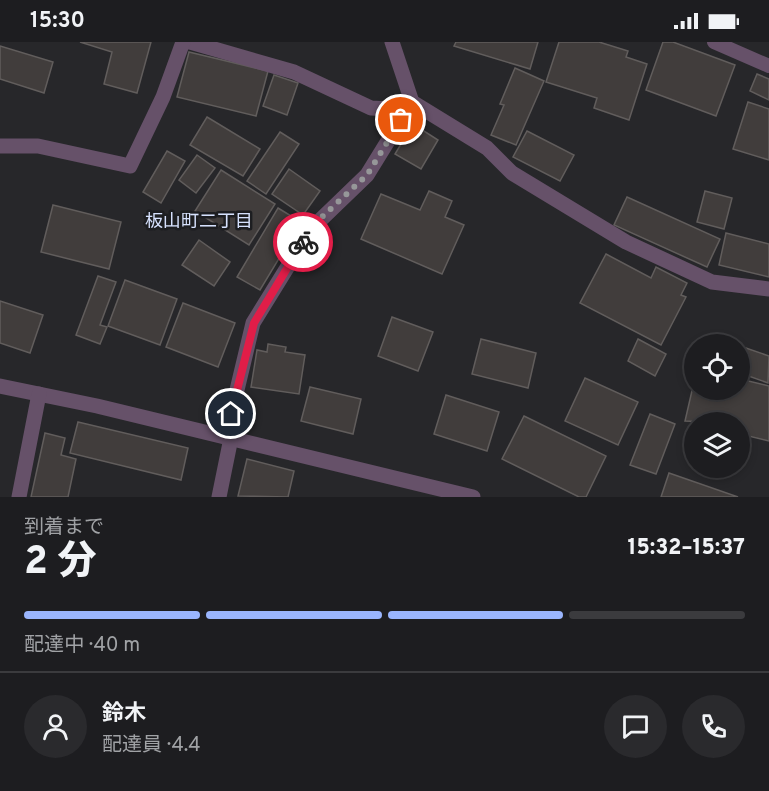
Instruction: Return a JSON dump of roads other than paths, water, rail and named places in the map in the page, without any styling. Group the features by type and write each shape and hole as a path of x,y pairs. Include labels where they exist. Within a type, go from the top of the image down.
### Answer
{"street":[{"path":"0,146 38,146 130,166 163,97 183,42"},
{"path":"190,42 294,72 371,108 390,109 412,102"},
{"path":"392,42 412,102 487,148 512,173 626,242 712,282 769,289"},
{"path":"219,497 228,437 254,323 311,229 367,175 412,102"},
{"path":"0,386 228,437 473,497"},
{"path":"19,497 39,394"}],"lane":[{"path":"714,42 769,66"}],"district":[{"name":"板山町二丁目","path":"199,222"}]}
